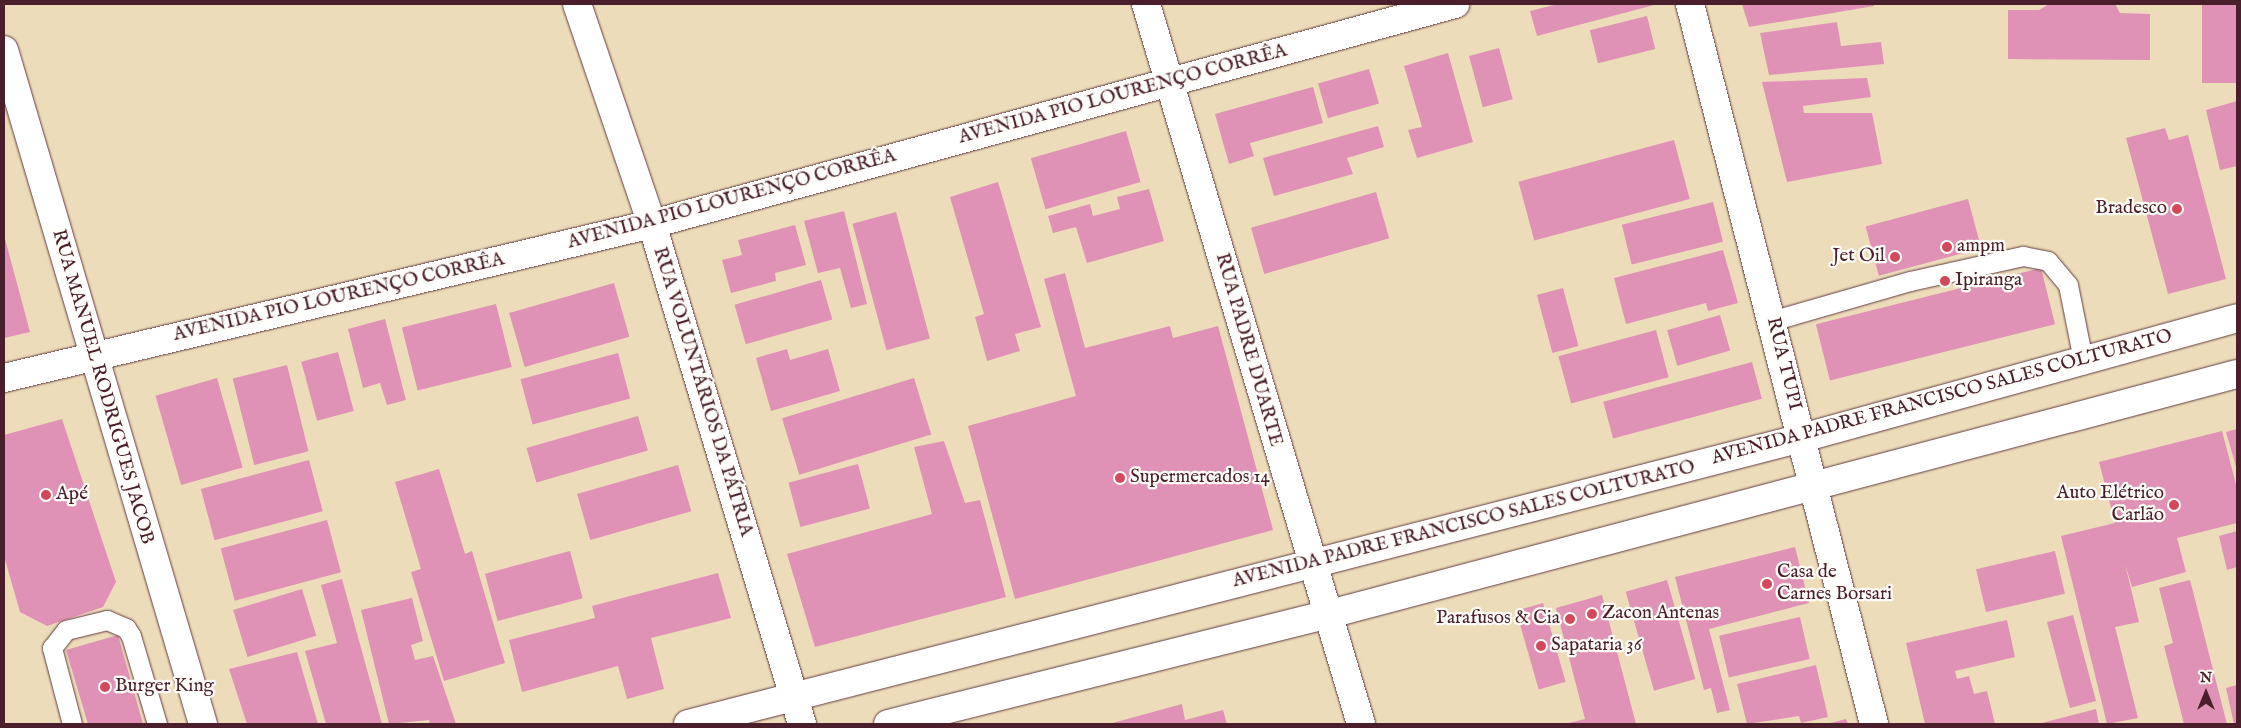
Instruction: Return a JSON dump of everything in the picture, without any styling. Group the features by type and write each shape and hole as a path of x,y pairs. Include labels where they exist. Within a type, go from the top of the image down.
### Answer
{"street":[{"name":"RUA VOLUNTÁRIOS DA PÁTRIA","path":"577,4 652,224 802,724"},
{"name":"RUA PADRE DUARTE","path":"1146,4 1311,565 1361,724"},
{"name":"AVENIDA PIO LOURENÇO CORRÊA","path":"4,378 652,224 1455,4"},
{"name":"RUA TUPI","path":"1690,4 1815,485 1874,724"},
{"name":"RUA MANUEL RODRIGUES JACOB","path":"4,50 92,357 202,724"},
{"name":"AVENIDA PADRE FRANCISCO SALES COLTURATO","path":"688,724 1802,438 2237,318"},
{"path":"888,724 1326,615 2237,374"}],"lane":[{"path":"1771,320 1910,281 2023,256 2048,261 2068,285 2083,360"},
{"path":"72,724 52,648 66,630 107,620 119,623 131,636 157,724"}],"building":[{"path":"1558,4 1658,4 1537,36 1530,11"},
{"path":"1742,4 1874,4 1874,6 1749,27"},
{"path":"2049,4 2115,4 2120,13 2150,14 2150,60 2008,59 2008,10 2039,10"},
{"path":"2202,4 2237,4 2237,83 2202,83"},
{"path":"1647,16 1655,49 1598,63 1590,30"},
{"path":"1837,22 1841,46 1881,42 1884,64 1769,75 1760,33"},
{"path":"1499,48 1513,99 1483,107 1469,56"},
{"path":"1448,53 1473,142 1417,158 1408,130 1422,127 1404,66"},
{"path":"1369,69 1379,104 1328,118 1318,84"},
{"path":"1867,78 1871,97 1803,106 1804,113 1872,113 1882,164 1787,182 1762,82"},
{"path":"1313,87 1323,123 1250,143 1254,156 1229,164 1215,114"},
{"path":"2237,101 2237,166 2220,170 2206,110"},
{"path":"1378,126 1384,147 1347,158 1353,174 1274,196 1263,158"},
{"name":"Bradesco","path":"2165,128 2169,140 2188,135 2226,279 2168,294 2126,138"},
{"path":"1126,131 1141,182 1045,209 1031,158"},
{"path":"1674,140 1690,199 1534,241 1518,182"},
{"path":"998,182 1041,327 1015,334 1020,351 987,361 975,317 984,314 950,197"},
{"path":"1149,189 1164,241 1087,263 1076,227 1053,233 1048,216 1090,204 1093,216 1120,209 1117,197"},
{"path":"1376,192 1389,238 1264,274 1251,228"},
{"path":"1968,199 1981,248 1879,276 1866,226"},
{"path":"1713,202 1723,242 1632,265 1622,225"},
{"path":"844,211 867,304 851,308 840,268 818,273 804,221"},
{"path":"896,212 930,339 886,350 853,224"},
{"path":"795,225 806,265 775,273 776,281 731,293 722,260 742,255 738,240"},
{"path":"4,235 30,332 4,338"},
{"path":"1723,250 1738,303 1708,311 1706,303 1626,324 1614,278"},
{"path":"2041,268 2055,324 1830,380 1816,324"},
{"name":"Supermercados 14","path":"1065,273 1085,348 1170,326 1173,338 1218,326 1273,530 1015,599 968,426 1076,396 1044,279"},
{"path":"821,280 832,319 746,344 734,305"},
{"path":"614,283 629,337 525,367 509,313"},
{"path":"1563,288 1579,346 1552,353 1537,295"},
{"path":"496,304 512,367 418,391 402,327"},
{"path":"1720,315 1730,351 1677,366 1667,330"},
{"path":"385,319 406,400 387,405 380,383 363,388 348,329"},
{"path":"1656,330 1669,377 1571,403 1558,356"},
{"path":"787,349 790,360 828,349 840,391 771,411 756,358"},
{"path":"338,352 354,411 317,421 301,362"},
{"path":"618,353 630,398 533,425 520,379"},
{"path":"1752,362 1762,399 1613,439 1603,402"},
{"path":"287,365 309,451 254,465 233,379"},
{"path":"217,378 243,467 181,485 155,396"},
{"path":"914,378 931,434 799,475 782,418"},
{"path":"638,416 648,451 536,483 526,448"},
{"name":"Apé","path":"62,419 116,582 103,607 47,626 20,612 4,556 4,435"},
{"path":"2237,429 2237,470 2226,432"},
{"name":"Auto Elétrico Carlão","path":"2222,431 2237,488 2237,523 2177,538 2186,572 2132,587 2125,564 2139,622 2115,627 2138,718 2107,724 2061,536 2115,523 2099,462"},
{"path":"944,441 965,503 980,500 1006,597 815,647 787,554 932,514 914,447"},
{"path":"309,460 323,511 215,540 201,489"},
{"path":"858,464 870,508 800,527 788,483"},
{"path":"678,465 691,511 590,540 577,494"},
{"path":"439,469 465,554 472,551 505,663 444,681 411,572 421,569 395,482"},
{"path":"327,520 341,572 235,601 221,548"},
{"path":"2237,531 2237,567 2227,570 2219,536"},
{"path":"1795,547 1809,603 1709,629 1730,710 1717,713 1711,688 1704,690 1675,577"},
{"path":"570,551 583,598 498,621 485,574"},
{"path":"2055,551 2065,594 1986,612 1976,569"},
{"path":"718,573 731,618 651,638 664,689 627,699 618,666 522,692 509,640 595,618 592,606"},
{"path":"342,579 382,724 326,724 305,651 337,643 321,585"},
{"path":"1667,580 1695,679 1654,691 1626,592"},
{"path":"2190,580 2227,724 2184,724 2164,646 2173,643 2159,588"},
{"path":"302,589 316,636 247,657 233,610"},
{"path":"1602,595 1636,724 1565,724 1585,719 1556,608"},
{"path":"412,598 423,641 411,645 415,660 433,656 456,724 430,724 429,720 389,724 361,610"},
{"name":"Sapataria 36","path":"1543,603 1566,682 1539,690 1516,611"},
{"path":"2073,615 2096,701 2070,708 2047,622"},
{"path":"1800,617 1810,659 1729,678 1719,636"},
{"path":"2007,620 2015,657 1955,671 1957,679 1969,676 1974,694 1987,691 1995,724 1925,724 1906,643"},
{"name":"Burger King","path":"118,635 143,724 88,724 66,650"},
{"path":"297,652 318,724 247,724 229,669"},
{"path":"1816,665 1828,717 1801,723 1799,716 1747,724 1737,684"},
{"path":"2237,685 2237,724 2234,724 2226,688"},
{"path":"1182,704 1185,720 1223,710 1227,724 1109,724"},
{"path":"2096,709 2099,724 2038,724"},
{"path":"1846,719 1848,724 1826,724"}],"place":[{"name":"Bradesco","path":"2177,209"},
{"name":"ampm","path":"1947,247"},
{"name":"Jet Oil","path":"1895,257"},
{"name":"Ipiranga","path":"1945,281"},
{"name":"Supermercados 14","path":"1120,478"},
{"name":"Apé","path":"46,495"},
{"name":"Auto Elétrico Carlão","path":"2174,505"},
{"name":"Casa de Carnes Borsari","path":"1767,584"},
{"name":"Zacon Antenas","path":"1592,614"},
{"name":"Parafusos & Cia","path":"1570,619"},
{"name":"Sapataria 36","path":"1541,646"},
{"name":"Burger King","path":"105,687"}]}
